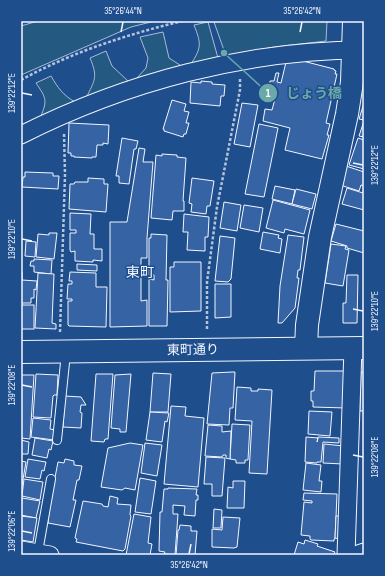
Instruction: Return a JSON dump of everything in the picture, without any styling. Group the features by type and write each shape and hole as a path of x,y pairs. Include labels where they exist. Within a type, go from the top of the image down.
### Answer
{"main road":[{"path":"306,348 307,325 320,237 347,114 356,40"},
{"name":"東町通り","path":"21,352 359,348"}],"street":[{"path":"21,135 64,115 122,92 154,82 213,67 356,40"},
{"path":"346,555 359,348"},
{"path":"21,550 44,554"},
{"path":"355,555 364,552"}],"lane":[{"path":"57,440 63,352"},
{"path":"44,554 51,479"}],"path":[{"path":"21,80 37,71 98,45 136,32 182,21"},
{"path":"207,350 207,282 217,207 240,90 242,61"},
{"path":"63,352 65,175 64,115"}],"shaded area":[{"path":"38,21 155,21 131,27 21,75 21,26"},
{"path":"327,21 326,41 274,47 226,56 214,22"},
{"path":"208,22 218,58 191,64 199,49 198,36 194,25"},
{"path":"163,32 169,58 183,67 137,78 146,68 148,58 140,37"},
{"path":"106,51 112,66 128,81 86,98 92,87 95,74 90,58"},
{"path":"51,76 61,91 75,102 40,118 45,99 36,83"}],"building":[{"path":"295,59 334,69 336,71 335,74 337,74 326,123 330,124 327,135 329,135 322,159 285,150 290,128 263,121 265,109 272,110 276,95 268,93 270,81 274,81 276,73 279,73 277,82 281,83 286,62"},
{"path":"201,81 225,85 224,96 221,96 220,106 190,103 191,82 201,83"},
{"path":"172,100 186,104 184,111 189,112 186,123 189,123 186,134 184,134 183,137 164,131 163,129"},
{"path":"242,103 258,105 250,147 234,144"},
{"path":"364,103 364,120 359,119"},
{"path":"364,121 364,137 359,136"},
{"path":"69,123 109,125 108,144 103,143 103,145 97,145 96,157 71,156 71,153 68,153"},
{"path":"259,124 278,128 264,197 245,194"},
{"path":"122,138 138,141 136,149 134,149 129,184 119,183 119,176 116,176"},
{"path":"358,138 364,140 364,169 349,165"},
{"path":"139,148 145,149 143,162 153,162 147,238 147,258 141,258 141,301 147,300 147,326 110,327 110,222 127,222"},
{"path":"162,154 177,155 177,157 186,158 183,201 184,211 173,211 172,220 151,218 156,155 162,156"},
{"path":"346,166 364,172 364,186 361,185 359,191 340,185"},
{"path":"25,172 53,173 53,176 59,176 58,189 22,187"},
{"path":"88,178 104,179 104,184 108,184 106,212 69,209 70,184 74,184 75,182 88,182"},
{"path":"192,178 214,181 210,206 207,206 206,214 191,212 192,204 189,203"},
{"path":"275,186 295,190 292,204 272,199"},
{"path":"347,188 363,193 364,188 364,210 342,204"},
{"path":"296,189 316,194 312,209 292,204"},
{"path":"273,200 310,210 304,234 285,229 284,233 266,228"},
{"path":"224,202 241,205 237,231 220,228"},
{"path":"244,205 263,208 259,232 240,228"},
{"path":"70,213 91,214 90,234 94,234 94,249 102,249 102,261 75,261 75,251 71,252 70,250 70,233 76,233 76,230 70,230"},
{"path":"184,214 209,217 208,237 205,237 205,251 187,250 188,232 183,232"},
{"path":"336,224 364,231 364,253 331,241"},
{"path":"263,232 279,235 278,238 282,239 280,253 260,249"},
{"path":"49,233 57,233 54,259 36,257 38,234 49,235"},
{"path":"151,234 167,235 167,326 149,326 149,279 154,280 154,275 149,275 149,238 151,238"},
{"path":"288,235 304,237 300,270 298,270 297,278 299,278 295,308 282,323 278,323 280,286"},
{"path":"220,236 235,238 231,279 228,282 215,281"},
{"path":"26,241 36,242 35,257 25,256"},
{"path":"331,244 346,246 345,249 349,250 343,286 325,283"},
{"path":"34,259 52,260 51,274 34,272 34,266 30,266 31,261 34,261"},
{"path":"174,262 201,262 201,311 170,312 170,267 174,267"},
{"path":"77,264 97,265 97,271 77,270"},
{"path":"21,272 22,280 37,281 36,290 34,289 34,298 31,298 31,303 21,303"},
{"path":"70,272 96,273 96,287 107,287 106,327 68,325 68,301 72,301 72,299 67,299 68,284 72,284 72,281 69,281"},
{"path":"38,273 54,274 52,323 56,324 56,329 35,328"},
{"path":"347,275 358,275 357,323 343,323 343,303 346,303"},
{"path":"215,284 231,284 231,317 215,318"},
{"path":"21,305 34,305 34,329 21,329"},
{"path":"315,371 344,371 346,408 313,407 313,401 311,401 311,391 314,391"},
{"path":"235,372 233,408 230,408 229,425 207,424 212,373"},
{"path":"361,372 364,372 364,411 360,411"},
{"path":"153,373 171,374 168,412 150,412"},
{"path":"36,374 58,375 57,395 53,396 51,418 33,417"},
{"path":"96,374 113,374 108,439 105,439 104,442 91,441"},
{"path":"131,374 126,432 120,432 120,429 111,428 115,375"},
{"path":"21,375 34,375 30,439 21,438"},
{"path":"237,387 251,388 251,391 258,391 258,389 272,390 267,474 249,473 252,421 235,420"},
{"path":"65,396 81,397 86,405 81,405 81,428 63,427"},
{"path":"171,406 186,407 185,416 204,418 198,487 164,484"},
{"path":"309,411 332,412 330,436 308,434"},
{"path":"150,412 169,413 167,422 165,421 162,442 146,440"},
{"path":"33,418 51,420 50,429 55,430 54,440 31,437"},
{"path":"232,424 250,425 248,460 245,460 245,463 236,463 236,460 230,459"},
{"path":"208,425 222,426 222,432 231,431 230,459 226,458 226,455 223,455 222,457 205,456"},
{"path":"306,437 339,438 339,443 323,442 321,462 305,462"},
{"path":"35,438 53,441 47,458 32,455"},
{"path":"21,440 29,442 28,454 21,454"},
{"path":"130,443 143,445 135,490 101,487 108,448"},
{"path":"145,443 162,445 157,476 141,473"},
{"path":"324,444 344,446 343,464 323,463"},
{"path":"206,457 225,458 222,496 212,496 212,484 204,484"},
{"path":"28,459 46,462 40,479 25,477"},
{"path":"65,459 74,461 74,465 82,466 79,480 77,480 73,500 76,500 70,527 48,523 50,503 58,462 64,463"},
{"path":"21,461 26,462 21,491"},
{"path":"306,463 321,465 319,481 322,481 321,492 303,490"},
{"path":"140,478 156,481 151,514 135,512"},
{"path":"24,479 43,482 40,500 22,496"},
{"path":"233,481 245,481 244,508 227,508 228,487 233,488"},
{"path":"164,489 197,489 196,495 198,495 198,500 196,500 195,516 184,515 185,506 173,505 173,514 178,514 175,555 164,554 165,552 159,551 160,512 162,512"},
{"path":"304,493 337,494 334,541 311,540 310,536 301,535 304,502 312,503 312,501 303,500"},
{"path":"110,496 118,498 117,504 131,505 131,516 125,549 123,551 76,542 77,539 75,538 83,501 102,504 103,506 108,507"},
{"path":"22,498 40,501 36,518 21,515"},
{"path":"214,509 222,510 221,528 213,528"},
{"path":"134,514 151,517 148,543 152,544 150,555 126,555"},
{"path":"21,516 37,518 33,542 21,540"},
{"path":"336,516 342,516 340,539 335,538"},
{"path":"223,517 240,518 237,547 212,547 212,529 222,530"},
{"path":"180,525 191,526 191,531 197,531 195,555 176,555 178,530"},
{"path":"305,540 335,552 333,555 294,555 298,542 304,544"}],"place":[{"name":"じょう橋","path":"224,53"}],"district":[{"name":"東町","path":"140,272"}]}
